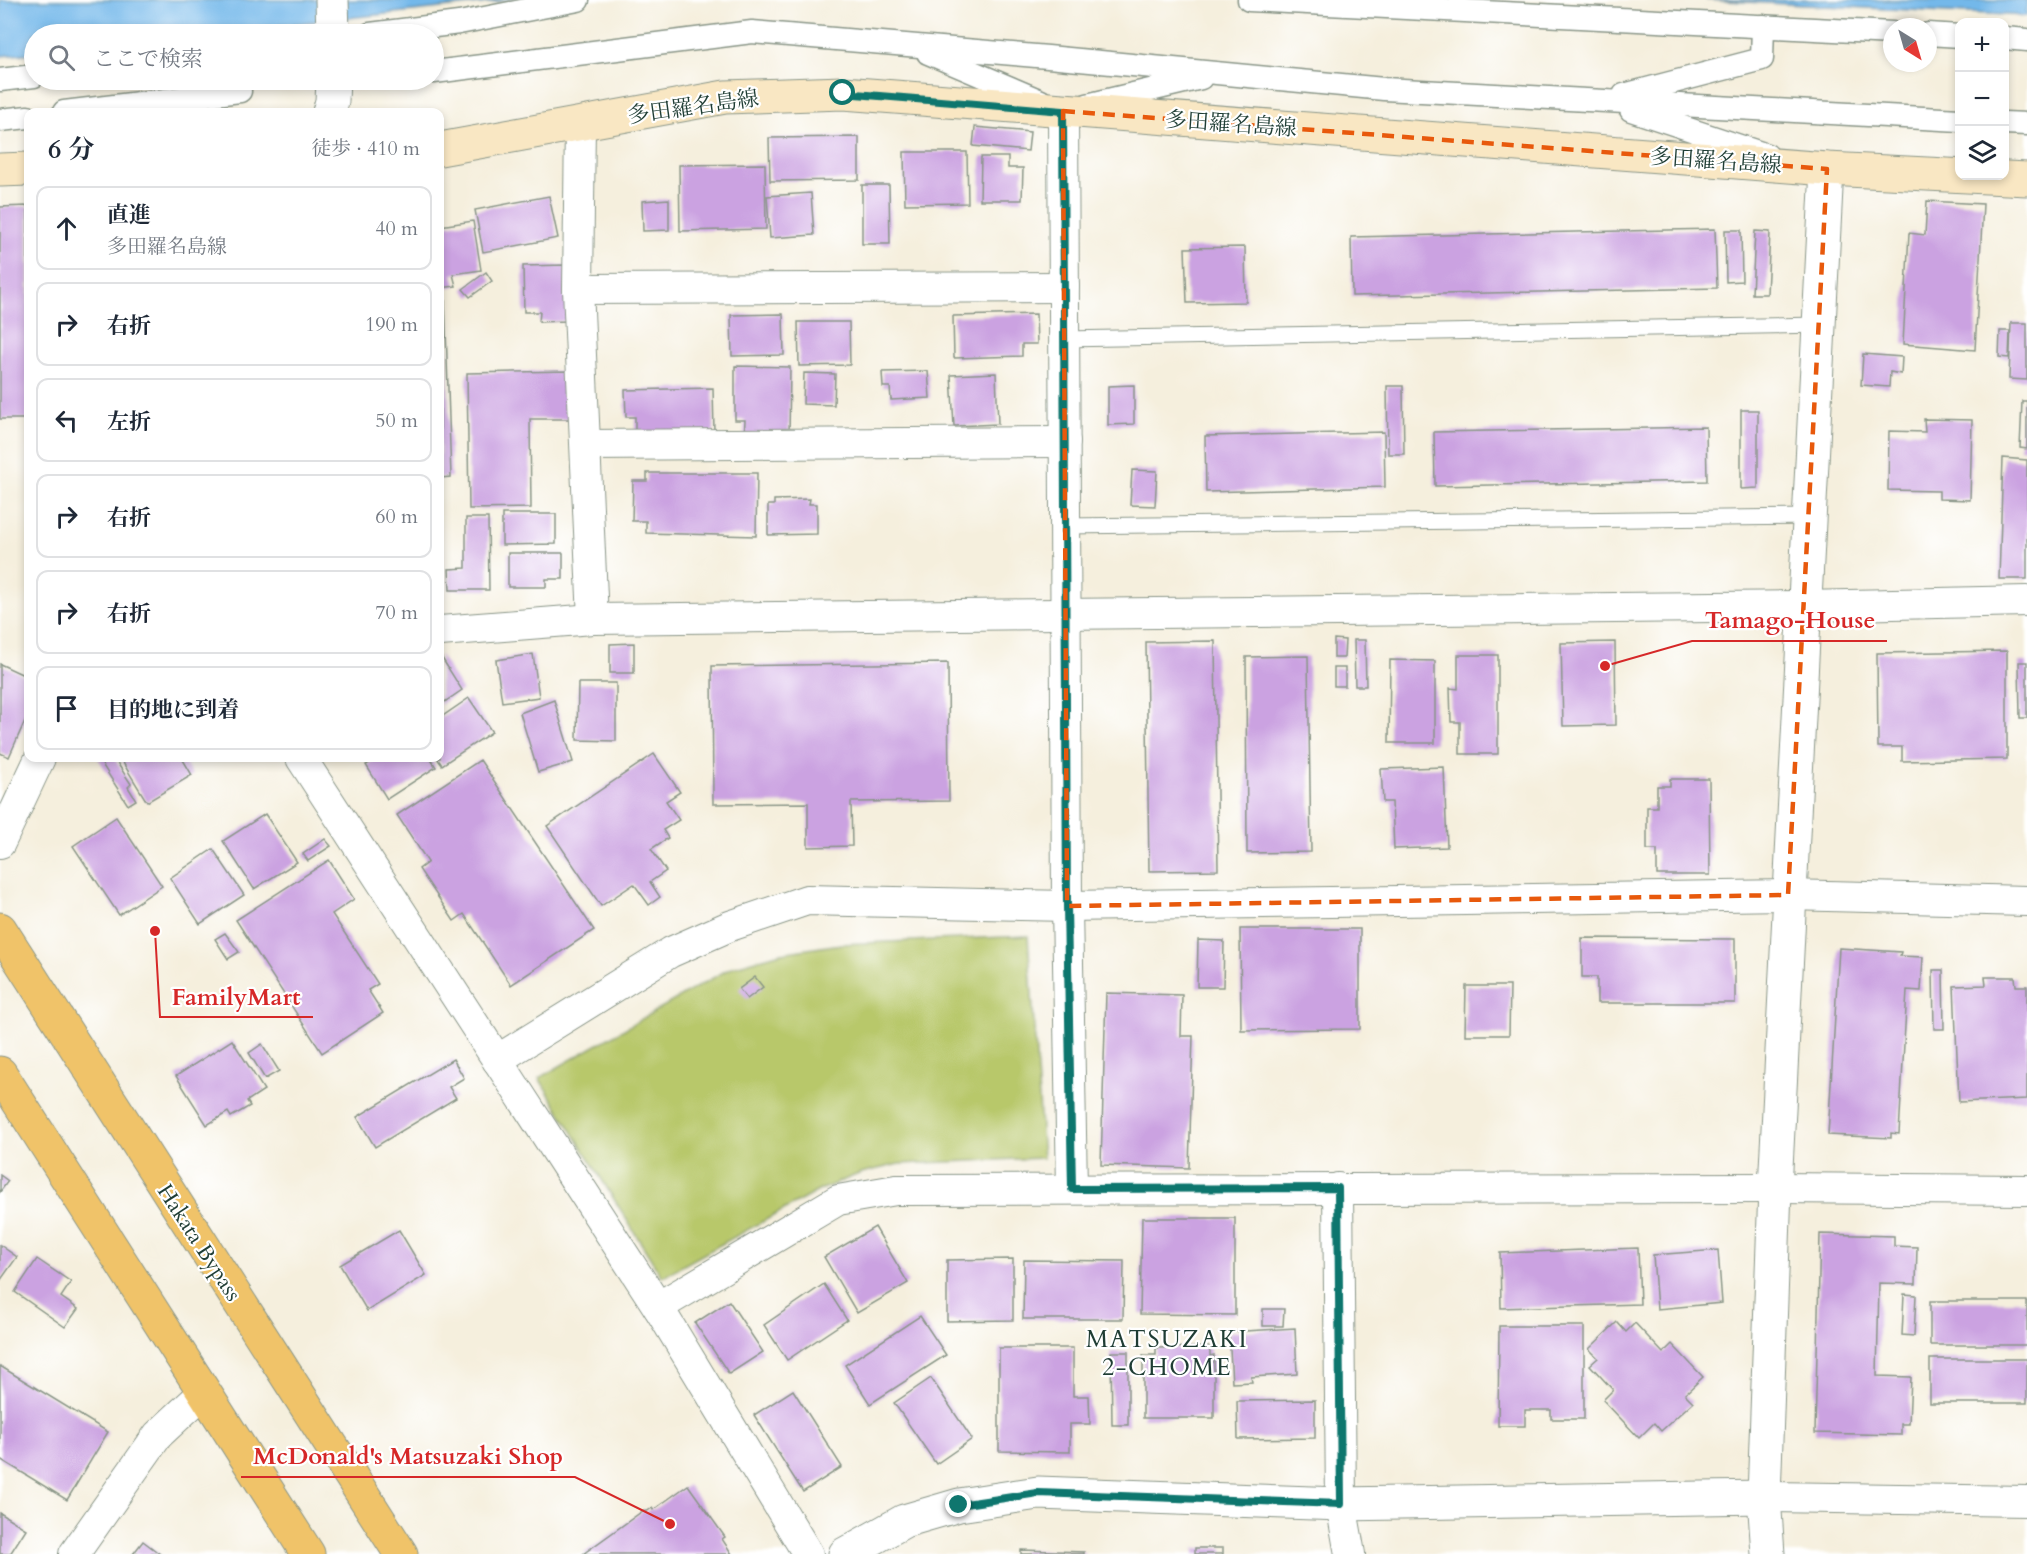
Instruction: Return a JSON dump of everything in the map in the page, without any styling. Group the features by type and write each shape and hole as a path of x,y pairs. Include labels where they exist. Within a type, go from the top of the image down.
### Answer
{"highway":[{"name":"Hakata Bypass","path":"0,929 401,1554"},
{"path":"0,1073 308,1554"}],"main road":[{"name":"多田羅名島線","path":"444,148 725,97 843,93 1815,168 2027,179"},
{"path":"0,170 24,169"}],"street":[{"path":"332,0 333,24"},
{"path":"444,25 578,0"},
{"path":"1249,0 1883,33"},
{"path":"1602,101 1762,59 1763,26"},
{"path":"444,71 752,32 1384,89 1955,120"},
{"path":"1937,35 1955,36"},
{"path":"2009,38 2027,40"},
{"path":"911,46 1063,111 1220,73"},
{"path":"0,80 24,77"},
{"path":"330,108 333,90"},
{"path":"98,108 240,91"},
{"path":"1602,101 1815,168 1819,325 1788,895 1775,1188 1764,1497 1768,1554"},
{"path":"1063,111 1067,906 1072,1189"},
{"path":"0,120 24,117"},
{"path":"580,123 578,289 593,619"},
{"path":"2009,123 2027,124"},
{"path":"578,289 1064,287"},
{"path":"586,445 1065,442"},
{"path":"444,631 593,619 2027,602"},
{"path":"0,843 38,762"},
{"path":"304,762 658,1307 808,1554"},
{"path":"498,1060 671,952 730,926 807,900 1067,906 1788,895 2027,901"},
{"path":"658,1307 838,1200 896,1190 1338,1188 2027,1190"},
{"path":"1338,1188 1341,1504 1350,1554"},
{"path":"74,1554 159,1435 203,1393"},
{"path":"845,1554 904,1521 959,1505 1038,1493 1341,1504 1764,1497 2027,1501"}],"lane":[{"path":"1064,339 1819,325"},
{"path":"1065,526 1808,518"}],"highlighted area":[{"path":"1063,111 1827,169 1788,895 1067,906"}],"green space":[{"path":"1028,936 1043,1158 899,1164 861,1173 820,1190 662,1277 539,1078 732,967 781,953 841,944"}],"water":[{"path":"0,0 515,0 292,24 24,24 24,54 0,56"},
{"path":"1706,0 2027,0 2027,16"}],"building":[{"path":"975,127 1030,132 1028,151 973,146"},
{"path":"859,137 859,180 770,181 769,138"},
{"path":"904,152 967,152 968,203 905,204"},
{"path":"981,157 1008,157 1008,168 1023,168 1022,200 980,200"},
{"path":"765,164 766,229 680,231 679,165"},
{"path":"862,185 889,185 890,244 862,244"},
{"path":"811,193 814,235 770,238 767,196"},
{"path":"549,196 558,238 483,252 475,210"},
{"path":"669,199 669,230 643,231 642,201"},
{"path":"1927,201 1983,204 1975,350 1903,344 1909,233 1925,235"},
{"path":"24,206 24,419 0,419 0,207"},
{"path":"473,221 481,270 453,274 456,286 444,288 444,225"},
{"path":"1715,229 1717,288 1352,296 1351,237"},
{"path":"1725,230 1741,230 1742,281 1726,282"},
{"path":"1755,231 1770,232 1767,294 1752,294"},
{"path":"1245,247 1246,302 1187,303 1185,248"},
{"path":"566,265 567,321 539,322 540,312 524,312 523,266"},
{"path":"486,272 492,281 470,297 463,289"},
{"path":"444,300 445,300 451,477 444,478"},
{"path":"783,314 784,355 732,356 731,315"},
{"path":"1036,314 1037,344 1022,344 1022,356 954,358 953,316"},
{"path":"798,322 849,322 850,365 799,366"},
{"path":"2011,323 2027,323 2027,380 2009,379"},
{"path":"2000,331 2010,331 2009,358 1999,357"},
{"path":"1863,354 1902,357 1901,374 1890,372 1889,387 1861,385"},
{"path":"735,366 790,367 789,438 744,438 745,420 735,420"},
{"path":"569,371 569,419 530,419 531,508 469,509 467,373"},
{"path":"928,371 930,398 891,400 890,387 883,387 882,372"},
{"path":"804,373 835,374 834,405 803,404"},
{"path":"996,373 998,424 954,426 951,375"},
{"path":"1134,385 1134,424 1108,425 1108,386"},
{"path":"1387,386 1403,386 1404,454 1388,454"},
{"path":"713,388 714,432 635,434 635,417 626,417 625,390"},
{"path":"2022,401 2027,401 2027,449 2020,448"},
{"path":"1741,410 1758,410 1758,488 1741,489"},
{"path":"1924,419 1972,420 1970,500 1939,499 1939,491 1888,490 1889,431 1925,432"},
{"path":"1706,427 1707,481 1435,486 1434,432"},
{"path":"1384,432 1385,487 1206,492 1205,436"},
{"path":"2003,458 2027,460 2027,579 1999,579"},
{"path":"1132,470 1157,471 1155,506 1130,505"},
{"path":"647,473 757,473 756,536 646,533 646,521 632,521 633,481 647,481"},
{"path":"810,499 809,504 817,504 817,534 768,535 768,505 774,505 774,500"},
{"path":"502,514 556,514 556,544 502,545"},
{"path":"466,518 488,518 489,590 450,590 449,569 466,568"},
{"path":"508,553 563,553 563,579 546,579 546,587 508,587"},
{"path":"1334,639 1345,640 1344,658 1334,658"},
{"path":"1354,640 1365,640 1366,686 1355,686"},
{"path":"1215,641 1218,870 1149,871 1146,642"},
{"path":"1615,642 1616,725 1563,726 1561,643"},
{"path":"634,643 634,673 610,673 610,644"},
{"path":"2007,651 2007,759 1902,761 1902,747 1878,747 1877,653"},
{"path":"533,654 539,697 502,702 496,660"},
{"path":"1458,655 1498,655 1498,754 1460,754 1460,722 1451,722 1450,688 1458,689"},
{"path":"1308,656 1311,852 1247,853 1246,657"},
{"path":"1390,660 1435,661 1435,743 1389,743"},
{"path":"444,661 462,690 444,702"},
{"path":"2019,662 2027,662 2027,718 2020,718"},
{"path":"948,663 949,801 851,802 852,846 808,847 808,803 713,804 712,666"},
{"path":"0,664 24,675 24,723 9,757 0,753"},
{"path":"1334,668 1345,668 1345,686 1334,686"},
{"path":"578,683 616,683 616,741 577,740"},
{"path":"469,698 492,732 442,765 440,762 444,762 444,715"},
{"path":"554,700 573,762 538,772 520,713"},
{"path":"654,754 680,792 666,801 679,820 663,830 668,838 651,849 666,871 650,882 660,897 649,905 634,884 601,906 547,826"},
{"path":"480,760 594,930 511,985 464,914 454,921 419,869 428,862 397,815"},
{"path":"101,762 117,762 131,784 128,787 136,800 128,805"},
{"path":"122,762 184,762 192,775 147,802"},
{"path":"371,762 433,762 436,767 387,799 366,765"},
{"path":"1444,767 1447,847 1394,849 1392,802 1383,802 1381,769"},
{"path":"1670,779 1709,779 1710,875 1657,875 1657,850 1647,850 1647,807 1657,807 1657,786 1670,786"},
{"path":"265,814 297,862 254,889 223,841"},
{"path":"116,817 162,886 119,915 73,846"},
{"path":"325,839 331,846 308,861 303,854"},
{"path":"213,849 244,895 200,924 170,878"},
{"path":"329,860 354,899 332,914 378,984 368,990 383,1013 322,1053 236,920"},
{"path":"1240,929 1360,929 1360,1029 1241,1030"},
{"path":"225,933 239,952 228,959 215,939"},
{"path":"1582,938 1735,939 1735,1003 1597,1003 1597,977 1582,977"},
{"path":"1198,940 1224,941 1223,987 1197,987"},
{"path":"1839,948 1901,952 1900,956 1923,957 1921,991 1907,990 1899,1134 1891,1133 1891,1138 1828,1135"},
{"path":"1933,970 1943,970 1944,1029 1934,1029"},
{"path":"755,977 763,987 747,999 739,989"},
{"path":"1985,977 2015,977 2016,986 2027,986 2027,1099 1959,1102 1954,986 1986,985"},
{"path":"1466,986 1510,986 1509,1035 1465,1035"},
{"path":"1106,993 1182,995 1181,1036 1193,1036 1189,1168 1101,1165"},
{"path":"232,1040 264,1090 247,1101 250,1106 231,1117 228,1112 207,1125 176,1076"},
{"path":"262,1044 279,1071 265,1079 249,1053"},
{"path":"453,1059 464,1078 449,1087 456,1098 375,1147 357,1117"},
{"path":"0,1175 8,1181 0,1192"},
{"path":"1142,1218 1235,1218 1235,1315 1140,1314"},
{"path":"875,1227 908,1283 857,1313 824,1257"},
{"path":"399,1230 426,1275 367,1311 340,1265"},
{"path":"1820,1234 1894,1236 1894,1246 1917,1247 1916,1284 1879,1283 1877,1376 1911,1377 1909,1424 1901,1424 1901,1435 1815,1433"},
{"path":"0,1245 17,1257 0,1281"},
{"path":"1638,1248 1640,1304 1501,1308 1500,1253"},
{"path":"1718,1250 1722,1303 1657,1309 1653,1255"},
{"path":"37,1259 71,1282 61,1297 78,1309 65,1327 15,1292"},
{"path":"1013,1259 1013,1320 947,1321 947,1260"},
{"path":"1024,1260 1124,1261 1123,1319 1023,1319"},
{"path":"824,1284 847,1320 787,1360 764,1325"},
{"path":"1904,1294 1916,1295 1914,1336 1902,1335"},
{"path":"729,1301 763,1352 729,1374 695,1323"},
{"path":"1930,1301 2027,1301 2027,1345 1930,1345"},
{"path":"1263,1309 1284,1309 1283,1326 1263,1326"},
{"path":"920,1316 946,1355 870,1404 845,1365"},
{"path":"1617,1322 1626,1332 1635,1323 1663,1353 1672,1344 1703,1377 1685,1394 1693,1402 1661,1431 1654,1423 1639,1438 1603,1400 1613,1390 1590,1365 1598,1358 1589,1349"},
{"path":"1499,1326 1584,1326 1584,1419 1551,1419 1551,1410 1525,1410 1525,1426 1498,1426"},
{"path":"1295,1328 1297,1374 1251,1377 1252,1382 1232,1383 1229,1332"},
{"path":"1210,1347 1210,1356 1214,1355 1214,1418 1143,1418 1143,1355 1156,1355 1156,1348"},
{"path":"999,1348 1073,1348 1073,1396 1089,1396 1090,1424 1070,1424 1070,1452 999,1451"},
{"path":"1111,1352 1128,1352 1128,1425 1112,1425"},
{"path":"1930,1359 2027,1359 2027,1403 1930,1403"},
{"path":"0,1366 108,1432 67,1500 0,1459"},
{"path":"931,1378 972,1439 936,1464 894,1403"},
{"path":"793,1390 842,1467 803,1492 754,1415"},
{"path":"1315,1400 1315,1438 1238,1439 1237,1401"},
{"path":"688,1485 725,1537 722,1539 732,1554 583,1554 644,1510 646,1512 652,1508 653,1510"},
{"path":"0,1513 26,1529 10,1554 0,1554"},
{"path":"143,1541 160,1554 133,1554"},
{"path":"1195,1548 1223,1548 1223,1554 1195,1554"},
{"path":"1021,1550 1084,1552 1084,1554 1021,1554"}],"place":[{"name":"Tamago-House","path":"1605,666"},
{"name":"FamilyMart","path":"155,931"},
{"name":"McDonald's Matsuzaki Shop","path":"670,1524"}],"district":[{"name":"MATSUZAKI 2-CHOME","path":"1167,1353"}],"route":[{"path":"843,93 1063,111 1067,906 1072,1189 1338,1188 1341,1504 1038,1493 959,1505"}]}
